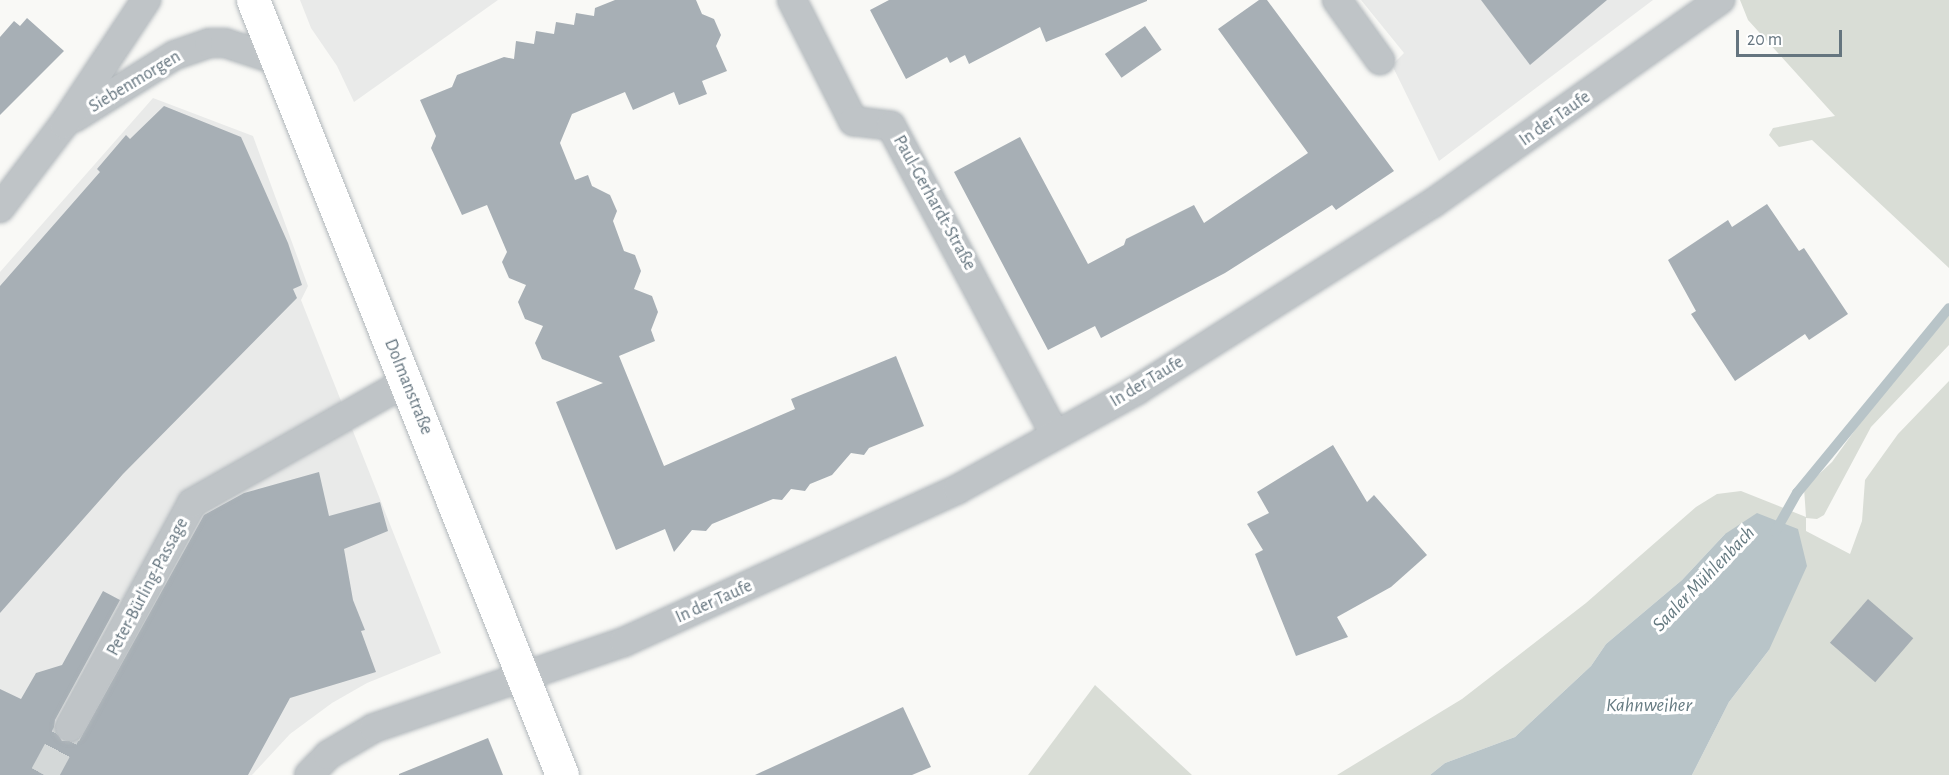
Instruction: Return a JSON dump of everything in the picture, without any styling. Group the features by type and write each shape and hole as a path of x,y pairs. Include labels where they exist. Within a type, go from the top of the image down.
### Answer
{"main road":[{"name":"Dolmanstraße","path":"253,0 562,775"}],"street":[{"name":"Siebenmorgen","path":"0,208 64,124 146,0"},
{"name":"Paul-Gerhardt-Straße","path":"792,0 853,121 891,126 1055,434"},
{"path":"1337,0 1380,60"},
{"name":"In der Taufe","path":"309,775 328,755 374,728 624,642 766,579 958,489 1137,390 1433,203 1720,0"},
{"name":"Siebenmorgen","path":"64,124 175,55 209,43 225,44 278,60"},
{"name":"Peter-Bürling-Passage","path":"70,727 192,504 406,382"}],"shaded area":[{"path":"300,0 498,0 354,102 337,66 311,28"},
{"path":"1361,0 1653,0 1439,161 1392,65 1404,53"},
{"path":"1740,0 1949,0 1949,268 1812,140 1779,147 1769,135 1773,128 1835,116 1748,20"},
{"path":"153,98 253,136 308,286 301,300 441,653 367,683 332,703 290,734 252,775 0,775 0,272"},
{"path":"1949,315 1949,345 1871,427 1824,515 1817,519 1806,518 1806,531 1850,554 1862,521 1865,480 1898,434 1949,381 1949,775 1692,775 1729,702 1769,650 1725,534 1682,580 1606,644 1591,666 1515,737 1445,763 1430,775 1337,775 1462,699 1586,603 1696,507 1717,494 1741,491 1806,517 1804,488 1832,462 1870,409"},
{"path":"1095,685 1192,775 1028,775"}],"water":[{"name":"Kahnweiher","path":"1757,513 1798,529 1807,566 1769,650 1729,702 1692,775 1430,775 1445,763 1515,737 1591,666 1606,644 1682,580 1725,534"}],"building":[{"path":"615,0 696,0 702,14 714,19 721,35 716,46 727,71 702,81 707,94 679,105 674,92 633,110 625,92 572,114 560,143 575,180 588,175 592,186 610,195 617,211 613,221 624,251 635,255 641,271 634,289 652,296 658,312 651,330 655,341 619,356 664,466 795,409 791,399 896,356 924,426 869,448 864,455 851,453 832,475 810,484 805,491 791,489 782,500 773,499 712,524 706,531 692,530 674,552 665,529 616,550 556,402 603,383 542,359 535,343 543,326 525,319 518,302 526,285 509,278 502,262 507,252 487,205 462,215 431,148 436,136 420,100 452,87 457,75 504,57 514,59 516,41 534,44 536,31 554,34 556,22 574,25 576,13 594,16 595,8"},
{"path":"889,0 1147,1 1046,42 1040,27 969,64 965,55 950,63 947,57 906,79 870,10"},
{"path":"1259,0 1267,0 1394,171 1336,210 1332,205 1225,273 1101,338 1095,326 1048,350 954,172 1020,137 1088,264 1124,245 1126,239 1194,205 1204,223 1308,153 1218,29"},
{"path":"1481,0 1607,0 1530,65"},
{"path":"27,18 64,51 0,115 0,37 14,21 20,26"},
{"path":"1145,26 1162,50 1121,78 1105,54"},
{"path":"164,106 241,137 288,243 302,285 293,289 297,298 123,474 0,613 0,286 100,172 97,169 126,135 130,139"},
{"path":"1767,204 1799,251 1804,248 1848,314 1809,340 1805,334 1735,381 1691,314 1696,311 1668,260 1728,220 1732,227"},
{"path":"1333,445 1367,502 1374,495 1427,555 1391,587 1337,617 1348,637 1296,656 1255,554 1263,550 1247,524 1269,513 1257,492"},
{"path":"319,472 329,516 380,502 388,531 344,549 353,600 365,630 361,631 376,672 290,698 248,775 0,775 0,689 21,699 36,673 62,665 103,591 120,600 55,720 54,728 62,741 79,741 204,515 244,493"},
{"path":"1868,599 1913,638 1875,682 1830,643"},
{"path":"903,707 931,767 912,775 755,775"},
{"path":"488,738 503,775 399,775 399,774"}],"waterway":[{"name":"Saaler Mühlenbach","path":"1775,532 1797,493 1949,308"}],"tunnel":[{"path":"44,775 70,727"}]}
